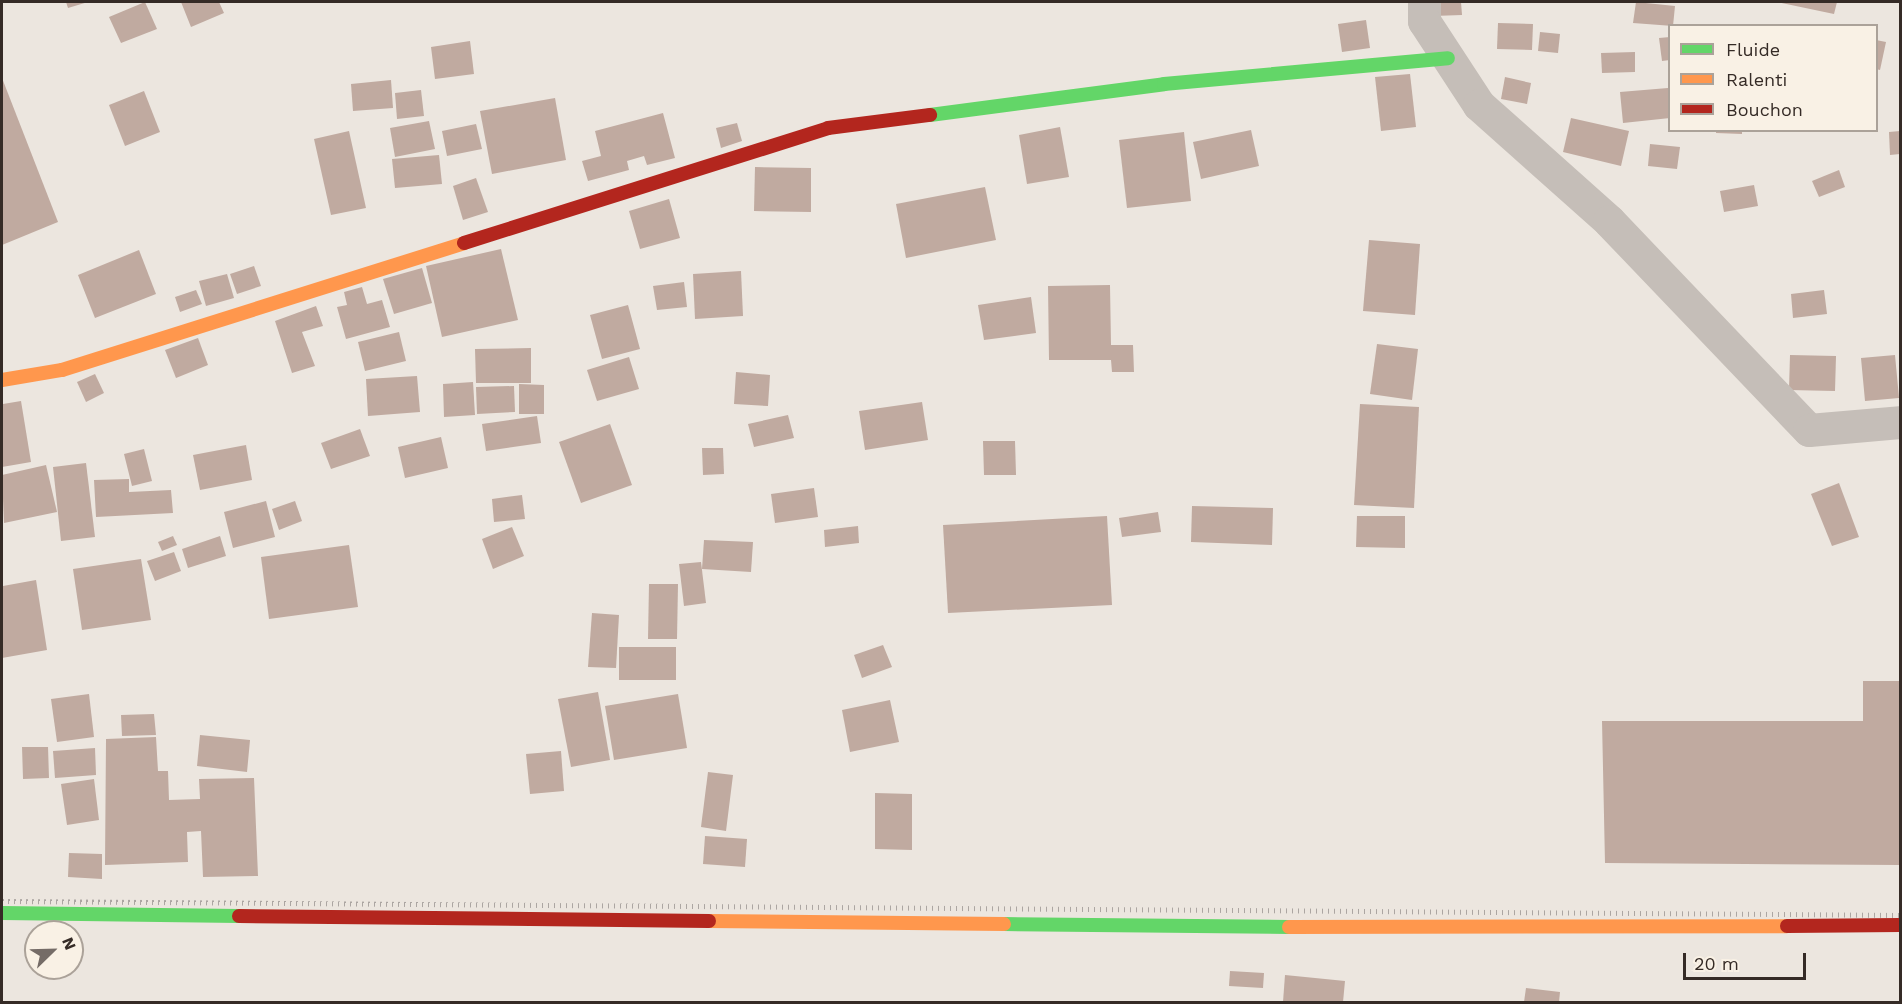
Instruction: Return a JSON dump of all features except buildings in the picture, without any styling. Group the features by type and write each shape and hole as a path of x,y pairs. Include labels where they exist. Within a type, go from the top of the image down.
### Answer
{"street":[{"path":"1424,2 1425,21 1479,105 1610,221 1809,430 1900,422"},
{"path":"2,380 62,370 828,128 1164,84 1448,58"},
{"path":"2,913 1421,929 1900,925"}],"railway":[{"path":"2,901 1900,915"}],"traffic: fast":[{"path":"930,115 1164,84 1448,58"},
{"path":"2,913 239,916"},
{"path":"1004,924 1289,927"}],"traffic: slow":[{"path":"2,380 62,370 464,243"},
{"path":"709,921 1004,924"},
{"path":"1289,927 1787,926"}],"traffic: jam":[{"path":"464,243 828,128 930,115"},
{"path":"239,916 709,921"},
{"path":"1787,926 1900,925"}]}
